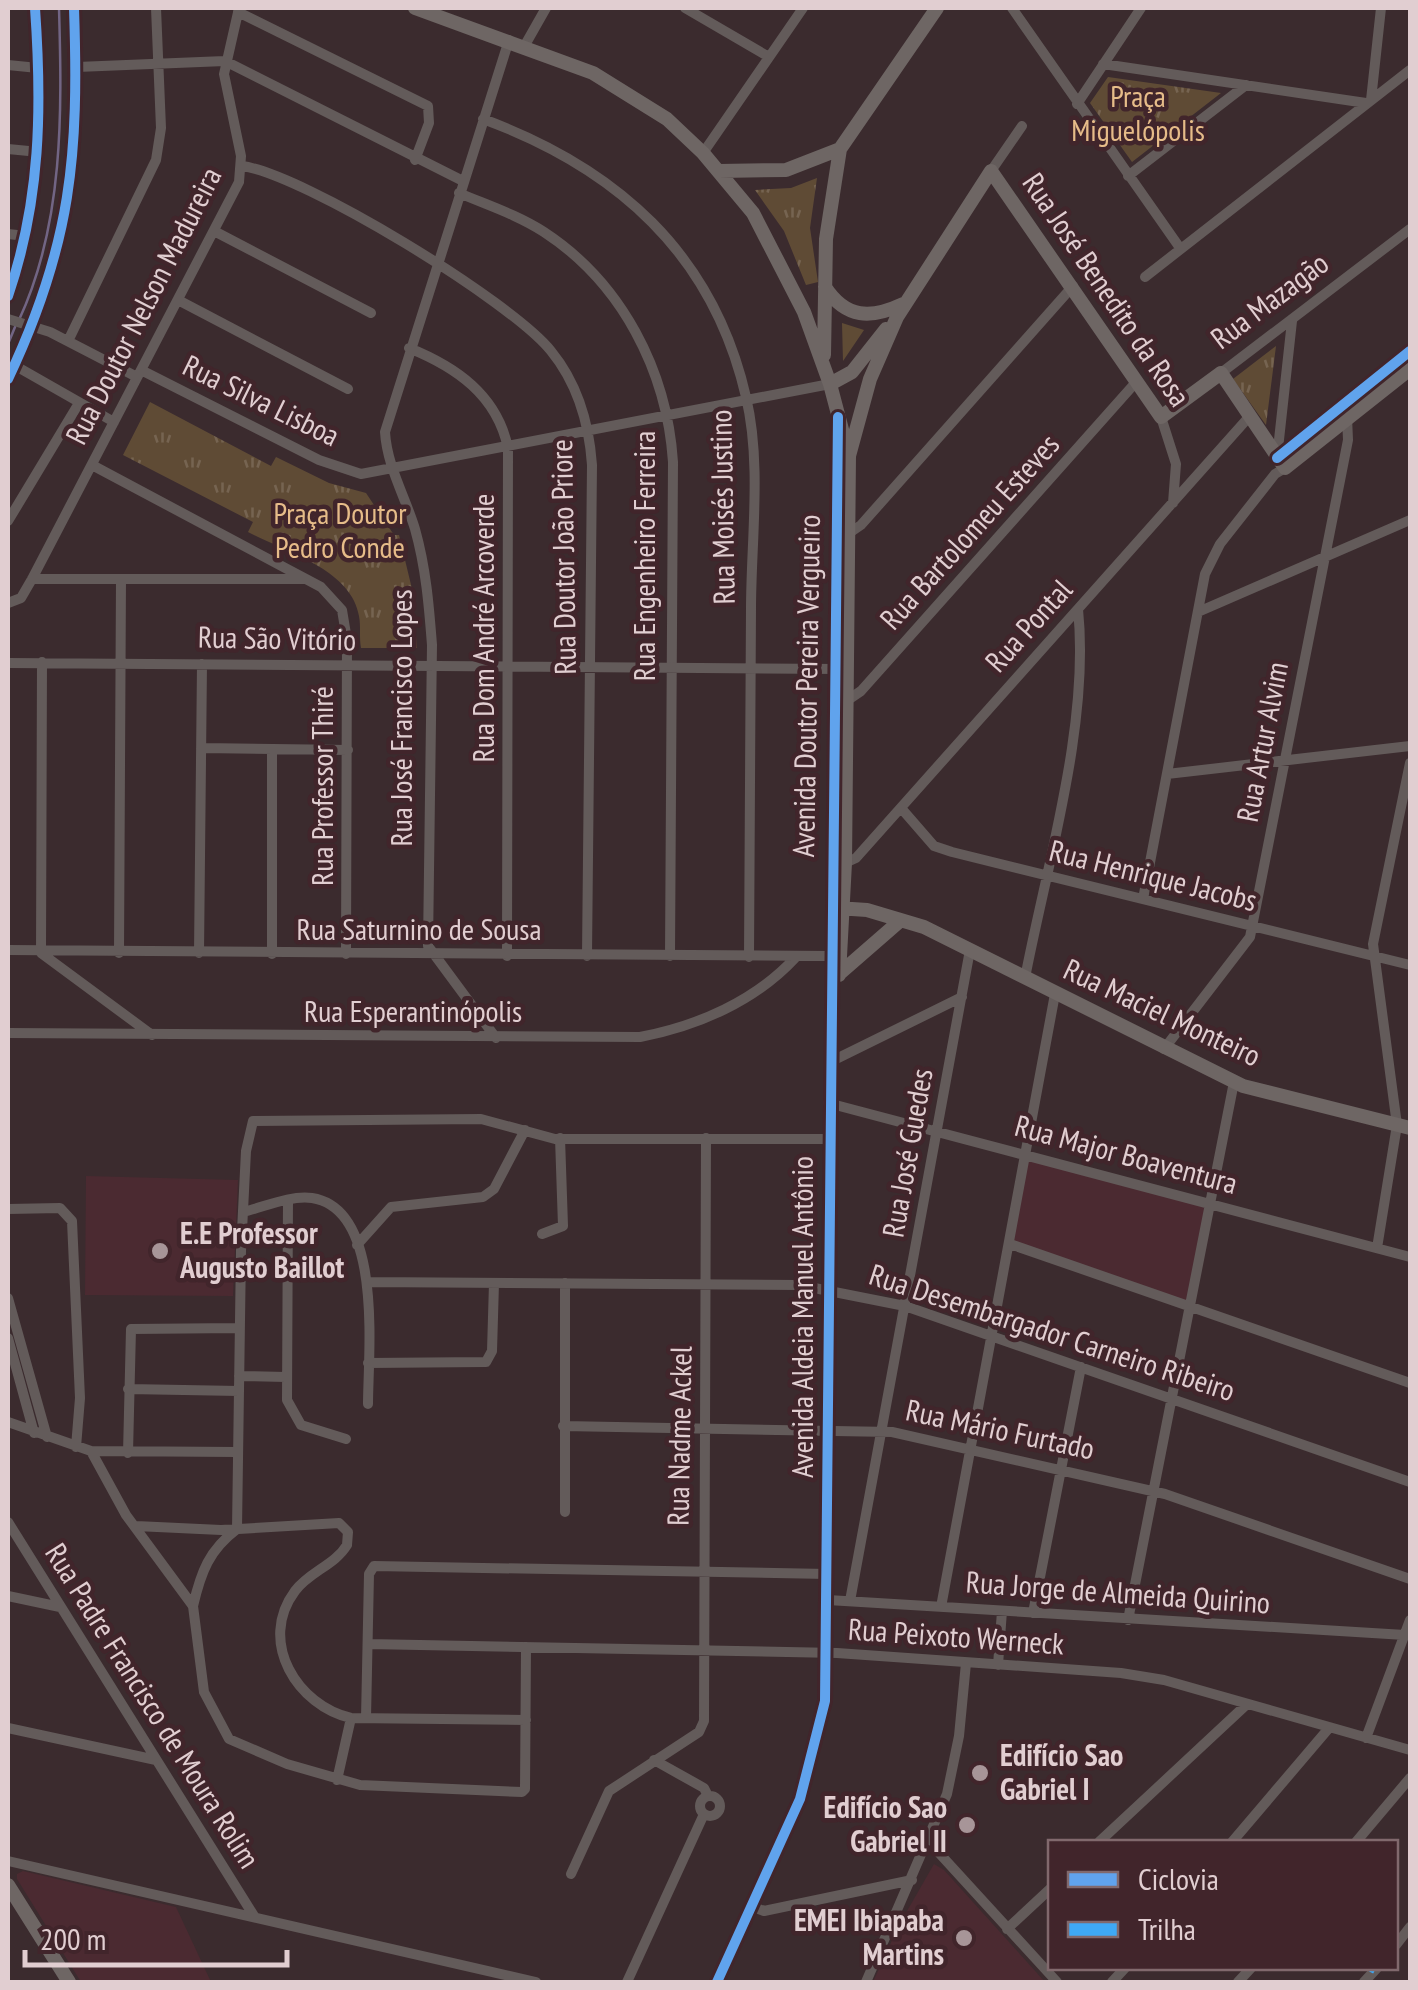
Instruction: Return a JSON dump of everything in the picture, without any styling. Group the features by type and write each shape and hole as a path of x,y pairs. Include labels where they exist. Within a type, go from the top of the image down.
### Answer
{"street":[{"path":"8,296 26,236 38,152 35,8"},
{"path":"74,8 77,67 72,182 57,250 11,372 114,422"},
{"path":"68,341 152,174 162,128 156,8"},
{"path":"416,8 524,45 619,88 667,119 719,171 782,263 830,384"},
{"path":"524,45 546,8"},
{"path":"685,8 769,57"},
{"path":"703,153 803,8"},
{"path":"823,360 828,212 840,149 937,8"},
{"path":"1012,8 1180,248"},
{"path":"1021,18 1028,8"},
{"path":"1077,104 1141,8"},
{"path":"1369,101 1382,8"},
{"path":"239,10 428,106 431,114 415,160"},
{"name":"Rua Doutor Nelson Madureira","path":"8,602 21,598 32,579 214,231 242,166 225,88 225,61 239,10"},
{"name":"Rua José Francisco Lopes","path":"430,955 427,929 432,666 424,564 385,432 509,40"},
{"path":"77,67 225,61"},
{"name":"Rua Engenheiro Ferreira","path":"225,61 542,231 607,288 648,356 668,414 673,462 670,956"},
{"path":"1102,64 1369,101"},
{"path":"8,65 38,68"},
{"path":"1145,277 1410,70"},
{"path":"1128,176 1246,85"},
{"name":"Rua Moisés Justino","path":"482,119 578,162 652,220 706,293 747,399 752,454 749,957"},
{"name":"Avenida Doutor Pereira Vergueiro","path":"849,456 830,384 852,372 900,310 1022,126"},
{"path":"8,149 38,152"},
{"path":"719,171 786,170 840,149"},
{"name":"Rua Doutor João Priore","path":"242,166 268,172 489,294 537,334 569,377 589,431 587,956"},
{"name":"Rua José Benedito da Rosa","path":"991,171 1161,417 1176,464 1173,502"},
{"path":"742,200 744,184 753,172"},
{"name":"Rua Mazagão","path":"1161,417 1410,229"},
{"path":"214,231 371,312"},
{"path":"8,234 26,236"},
{"path":"826,286 842,308 860,316 900,310"},
{"path":"841,537 1073,286"},
{"path":"178,300 348,389"},
{"name":"Avenida Doutor Pereira Vergueiro","path":"841,537 849,456 870,379 900,310"},
{"path":"804,312 816,319 826,312"},
{"name":"Rua Silva Lisboa","path":"8,320 68,341 319,460 361,474 394,471 830,384"},
{"path":"1279,467 1292,320"},
{"name":"Rua Dom André Arcoverde","path":"409,348 448,366 478,389 502,426 508,448 507,956"},
{"path":"1143,899 1198,612 1214,553 1279,467 1410,351"},
{"path":"1279,467 1410,369"},
{"path":"1221,372 1279,467"},
{"name":"Rua Bartolomeu Esteves","path":"840,704 1137,381"},
{"path":"8,521 80,403"},
{"name":"Avenida Doutor Pereira Vergueiro","path":"836,955 841,537 838,417"},
{"name":"Rua Artur Alvim","path":"1164,1049 1246,943 1253,926 1348,440 1347,417"},
{"name":"Rua Pontal","path":"845,863 856,858 1248,418"},
{"name":"Rua Professor Thiré","path":"92,465 306,579 332,596 342,610 348,665 346,954"},
{"path":"1198,612 1410,520"},
{"path":"32,579 306,579"},
{"path":"119,953 122,579"},
{"path":"1025,978 1078,694 1078,608"},
{"path":"42,662 41,952 153,1036"},
{"name":"Rua São Vitório","path":"8,664 840,669"},
{"path":"199,953 202,664"},
{"name":"Avenida Doutor Pereira Vergueiro","path":"837,908 845,863 840,704"},
{"path":"1167,774 1410,746"},
{"path":"201,748 348,750"},
{"path":"272,749 272,954"},
{"path":"1377,1248 1404,1126 1374,956 1410,763"},
{"name":"Rua Henrique Jacobs","path":"901,808 937,848 1410,965"},
{"name":"Rua Maciel Monteiro","path":"837,908 867,910 901,920 970,950 1234,1082 1404,1126"},
{"path":"867,910 874,920 872,942"},
{"path":"835,978 901,920"},
{"path":"836,955 872,942"},
{"name":"Rua Saturnino de Sousa","path":"8,950 795,958 836,955"},
{"name":"Rua José Guedes","path":"850,1601 970,950"},
{"path":"430,955 496,1038"},
{"name":"Avenida Aldeia Manuel Antônio","path":"717,1982 811,1768 822,1719 828,1600 828,1103 836,955"},
{"name":"Rua Esperantinópolis","path":"8,1033 496,1038 662,1033 707,1018 742,1000 770,982 795,958"},
{"path":"940,1607 1055,994"},
{"path":"829,1062 962,997"},
{"path":"1128,1620 1234,1082"},
{"name":"Rua Major Boaventura","path":"828,1103 1410,1257"},
{"path":"237,1529 243,1212 253,1122 481,1120 560,1138 828,1139"},
{"path":"358,1245 391,1208 476,1200 489,1193 525,1130"},
{"path":"542,1234 563,1226 560,1138"},
{"name":"Rua Nadme Ackel","path":"654,1760 699,1732 704,1721 706,1138"},
{"path":"243,1212 288,1200 324,1202 341,1218 358,1245 368,1282 368,1404"},
{"path":"288,1200 286,1377 290,1412 301,1426 346,1439"},
{"path":"8,1209 60,1208 72,1221 80,1398 76,1447"},
{"path":"1010,1244 1408,1382 1410,1368"},
{"name":"Rua Desembargador Carneiro Ribeiro","path":"368,1282 828,1288 905,1306 1410,1482"},
{"path":"368,1363 486,1362 492,1351 494,1283"},
{"path":"564,1284 564,1512"},
{"path":"8,1298 48,1437"},
{"path":"128,1453 131,1329 239,1328"},
{"path":"8,1338 34,1433"},
{"path":"1033,1613 1080,1368"},
{"path":"239,1376 286,1377"},
{"path":"128,1389 239,1391"},
{"path":"8,1422 91,1451 237,1452"},
{"name":"Rua Mário Furtado","path":"563,1426 881,1430 1154,1491 1410,1579"},
{"path":"91,1451 136,1526 193,1606"},
{"name":"Rua Padre Francisco de Moura Rolim","path":"8,1522 255,1916"},
{"path":"136,1526 237,1529 331,1522 348,1532 343,1551 295,1590 283,1633 288,1670 295,1685 320,1707 351,1718 526,1720"},
{"path":"237,1529 219,1542 204,1563 193,1606 202,1680 223,1734 265,1756 337,1780 376,1788 524,1790 526,1647"},
{"path":"366,1718 369,1574 374,1566 828,1574"},
{"path":"8,1596 61,1606"},
{"name":"Rua Jorge de Almeida Quirino","path":"828,1600 1404,1636"},
{"path":"998,1665 1002,1611"},
{"path":"1366,1738 1410,1620"},
{"name":"Rua Peixoto Werneck","path":"368,1644 826,1652 1122,1673 1410,1750"},
{"path":"866,1982 929,1842 957,1751 966,1663"},
{"path":"1102,1840 1246,1705"},
{"path":"337,1780 351,1718"},
{"path":"8,1728 156,1760"},
{"path":"1234,1840 1329,1728"},
{"path":"571,1874 606,1796 654,1760 704,1788 708,1796 701,1802 704,1814 627,1982"},
{"path":"1358,1840 1410,1778"},
{"path":"929,1842 1057,1982"},
{"path":"8,1860 536,1982"},
{"path":"751,1906 764,1911 912,1880"},
{"path":"8,1885 69,1982"},
{"path":"1007,1930 1048,1890"}],"shaded area":[{"path":"1027,1155 1209,1203 1189,1306 1010,1244"},
{"name":"E.E Professor Augusto Baillot","path":"86,1176 238,1180 233,1296 85,1295"},
{"path":"934,1864 944,1870 1045,1982 873,1982 899,1925"},
{"path":"23,1871 176,1907 211,1982 81,1982 17,1879"}],"green space":[{"name":"Praça Miguelópolis","path":"1108,77 1221,93 1132,162 1090,103"},
{"path":"817,178 810,228 818,282 806,285 784,231 755,190 791,188"},
{"path":"842,323 864,330 843,361"},
{"path":"1276,346 1266,425 1233,379"},
{"name":"Praça Doutor Pedro Conde","path":"150,402 271,466 276,457 329,483 366,493 394,535 399,535 412,589 417,648 361,648 360,620 354,600 331,574 248,532 253,522 123,455"}],"waterway":[{"path":"19,320 34,283 52,206 60,127 59,8"},
{"path":"8,344 15,327"}],"cycle path":[{"path":"8,296 33,189 38,117 35,8"},
{"path":"8,379 46,285 67,198 75,109 74,8"},
{"path":"1277,458 1410,351"},
{"path":"717,1982 800,1799 825,1701 838,417"}],"place":[{"name":"E.E Professor Augusto Baillot","path":"160,1251"},
{"name":"Edifício Sao Gabriel I","path":"980,1773"},
{"name":"Edifício Sao Gabriel II","path":"967,1825"},
{"name":"EMEI Ibiapaba Martins","path":"964,1938"}]}
